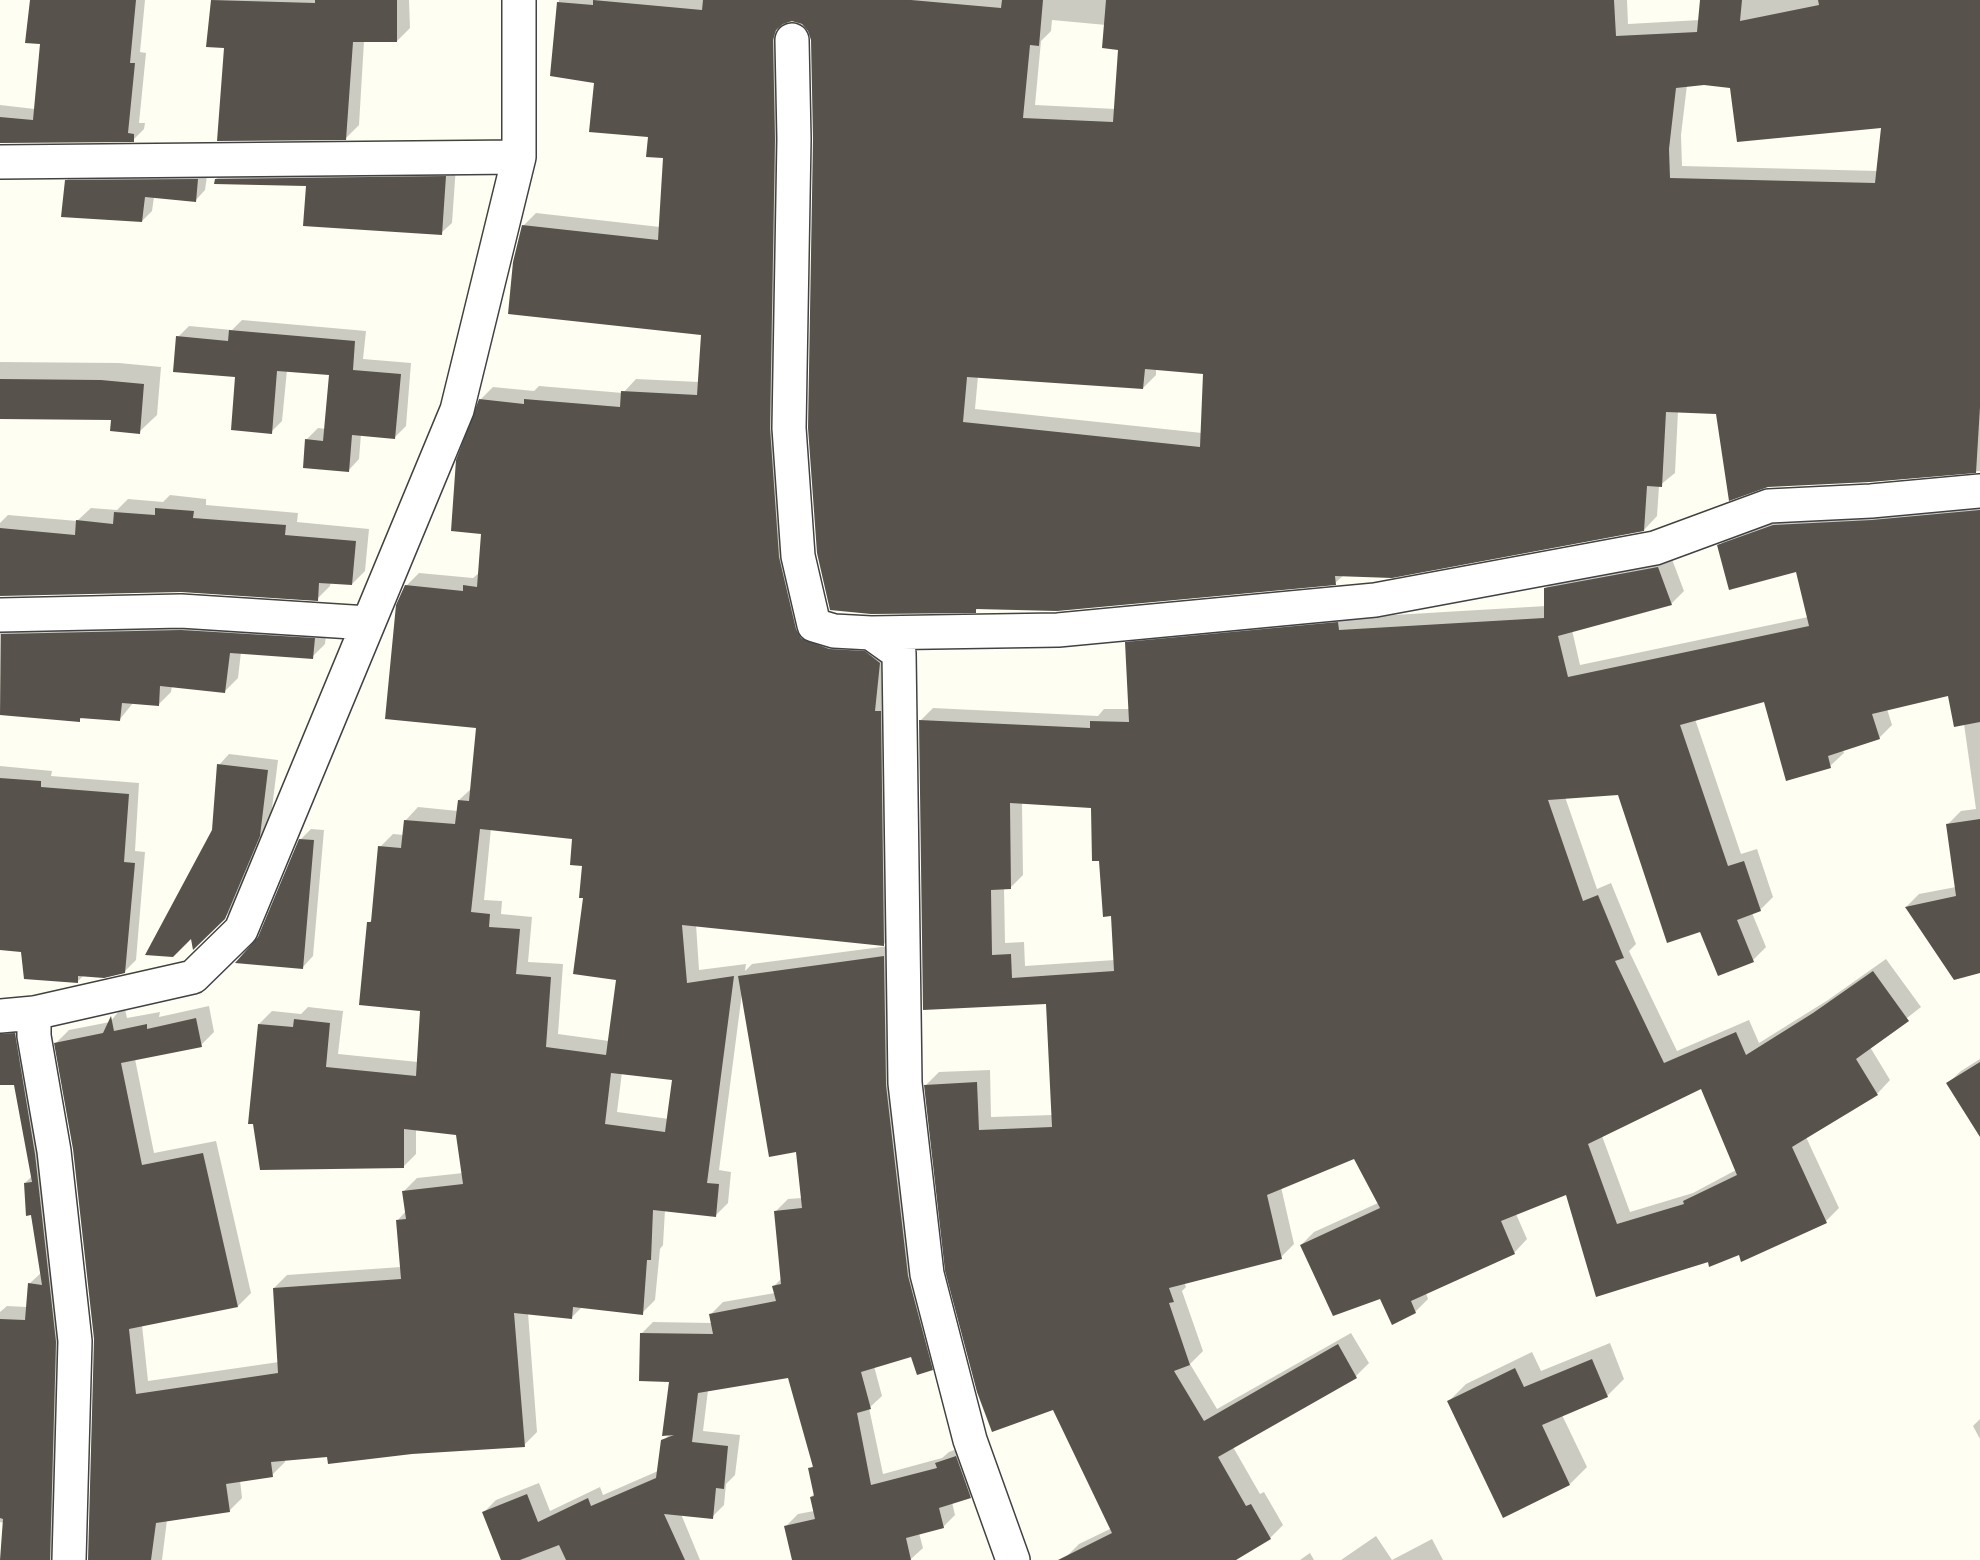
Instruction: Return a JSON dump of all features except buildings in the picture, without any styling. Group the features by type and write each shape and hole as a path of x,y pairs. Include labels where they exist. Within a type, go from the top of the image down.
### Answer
{"street":[{"path":"0,1016 34,1013 193,976 241,930 457,410 519,157 519,0"},
{"path":"792,40 794,140 789,428 798,556 813,625 834,631 871,633 1058,630 1375,600 1655,548 1769,506 1871,501 1980,491"},
{"path":"0,162 519,157"},
{"path":"0,615 181,611 368,623"},
{"path":"871,633 899,653 905,1083 927,1274 970,1440 1013,1560"},
{"path":"34,1013 34,1036 54,1151 75,1341 69,1560"}]}
